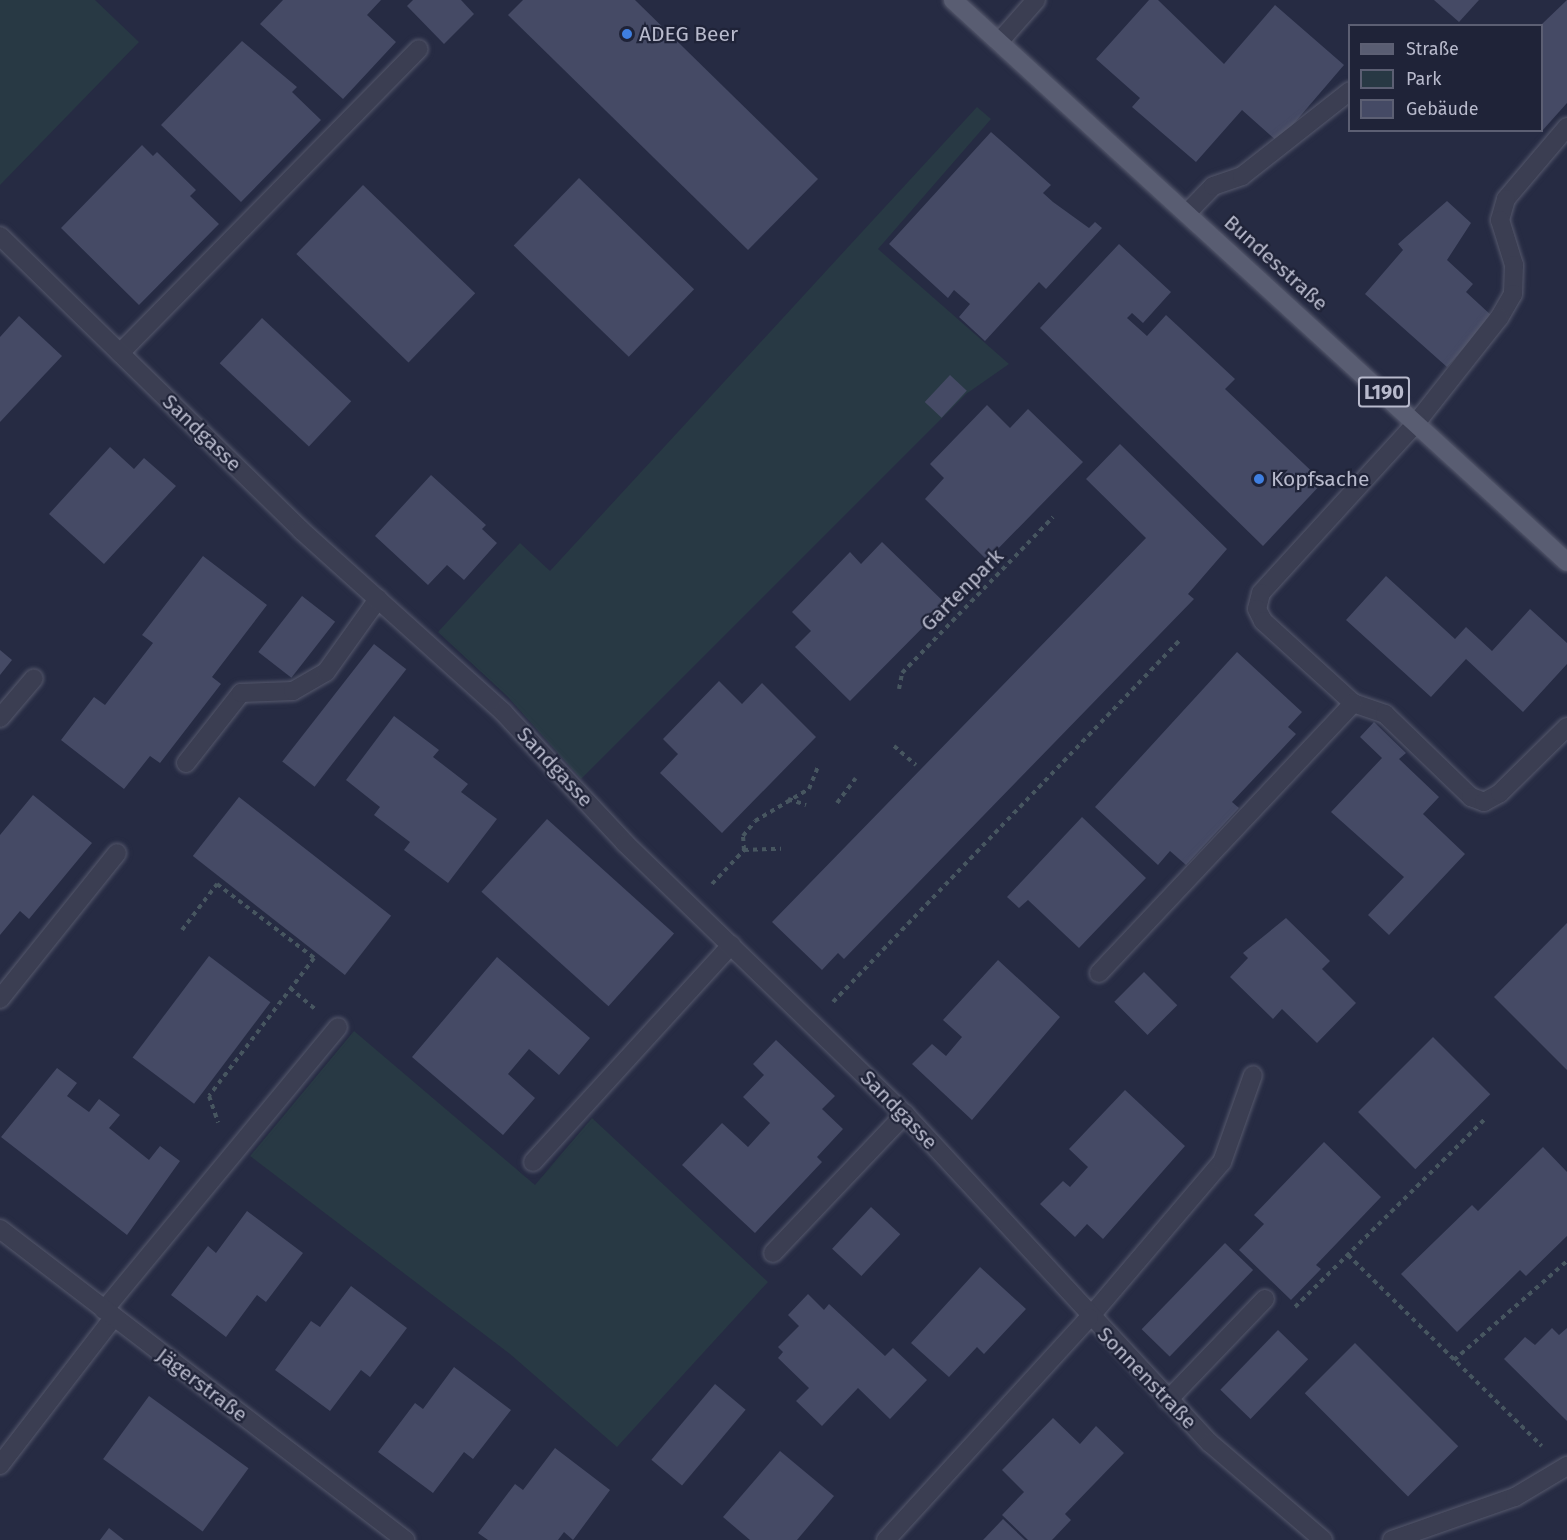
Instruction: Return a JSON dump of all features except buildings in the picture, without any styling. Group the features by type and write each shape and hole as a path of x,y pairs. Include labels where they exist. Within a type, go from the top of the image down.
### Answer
{"main road":[{"name":"Bundesstraße","path":"953,0 1417,422 1567,562"}],"street":[{"path":"999,42 1036,0"},
{"path":"120,353 419,49"},
{"path":"1187,213 1213,186 1242,176 1348,93"},
{"path":"1567,128 1506,199 1500,220 1514,265 1513,294 1417,422 1274,578 1257,609 1263,621 1353,702 1385,714 1471,797 1484,802 1567,727"},
{"name":"Sandgasse","path":"0,236 378,599 503,712 690,906 905,1114 1089,1318"},
{"path":"186,763 240,693 293,691 326,672 378,599"},
{"path":"0,718 34,678"},
{"path":"1099,973 1353,702"},
{"path":"0,999 117,853"},
{"path":"533,1162 731,945"},
{"path":"0,1465 109,1313 338,1027"},
{"path":"1089,1318 1222,1162 1253,1075"},
{"path":"773,1254 905,1114"},
{"name":"Jägerstraße","path":"0,1229 405,1540"},
{"path":"1168,1400 1264,1299"},
{"name":"Sonnenstraße","path":"886,1540 1089,1318 1168,1400 1323,1540"},
{"path":"1392,1540 1515,1497 1567,1466"}],"path":[{"name":"Gartenpark","path":"899,689 902,673 1053,517"},
{"path":"813,1024 1179,641"},
{"path":"894,746 916,765"},
{"path":"744,850 743,836 755,821 788,799 809,789 818,767"},
{"path":"837,804 856,778"},
{"path":"788,799 806,805"},
{"path":"690,906 744,850 781,849"},
{"path":"182,930 217,884 315,958 209,1096 218,1128"},
{"path":"1264,1299 1286,1317 1486,1118"},
{"path":"1348,1255 1550,1454"},
{"path":"1454,1360 1567,1261"}],"green space":[{"path":"0,0 95,0 139,42 0,185"},
{"path":"977,107 991,119 878,249 1009,364 966,394 581,779 508,697 438,632 520,543 550,571"},
{"path":"354,1031 535,1185 592,1118 768,1282 617,1447 510,1354 250,1156"}],"place":[{"name":"ADEG Beer","path":"627,34"},
{"name":"Kopfsache","path":"1259,479"}]}
